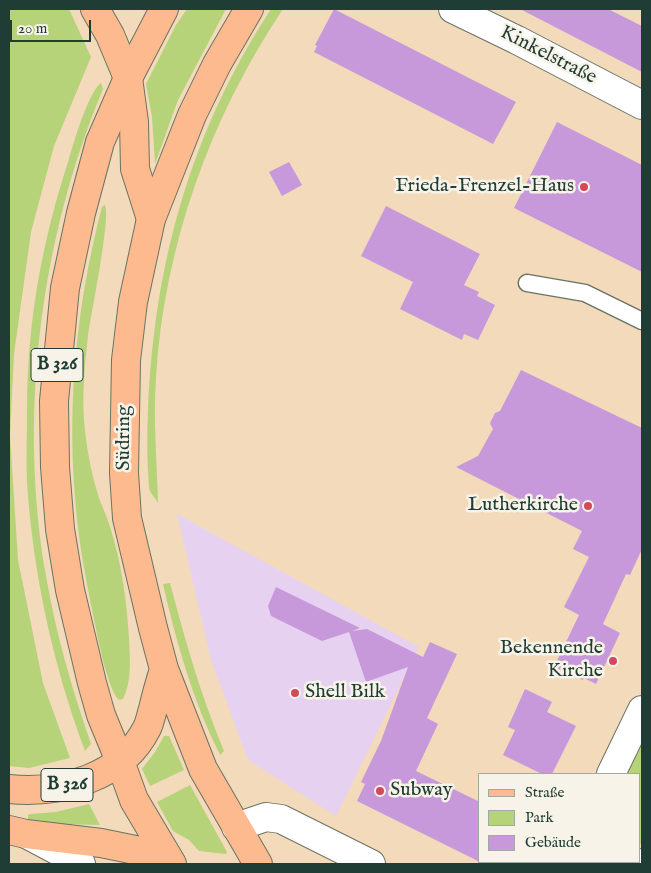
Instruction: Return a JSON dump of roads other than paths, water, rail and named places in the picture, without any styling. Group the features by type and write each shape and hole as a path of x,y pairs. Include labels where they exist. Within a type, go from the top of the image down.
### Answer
{"main road":[{"path":"95,9 110,34 128,78 134,122 135,169 151,219"},
{"name":"B 326","path":"164,9 128,78 100,142 81,213 65,288 54,401 55,467 60,529 70,590 96,698 134,800 172,864"},
{"name":"Südring","path":"248,9 217,64 192,115 151,219 133,302 126,360 124,472 127,518 164,669 203,770 258,864"},
{"path":"120,761 133,748 147,728 164,669"},
{"name":"B 326","path":"9,790 40,791 88,781 99,776 120,761"},
{"path":"18,832 101,843 145,852 163,864"}],"street":[{"name":"Kinkelstraße","path":"453,9 642,105"},
{"path":"610,773 642,710"},
{"path":"236,828 266,817 281,819 371,864"},
{"path":"18,832 81,864"}],"lane":[{"path":"526,283 585,293 642,321"}],"place":[{"name":"Frieda-Frenzel-Haus","path":"584,187"},
{"name":"Lutherkirche","path":"588,506"},
{"name":"Bekennende Kirche","path":"613,661"},
{"name":"Shell Bilk","path":"295,693"},
{"name":"Subway","path":"380,791"}]}
